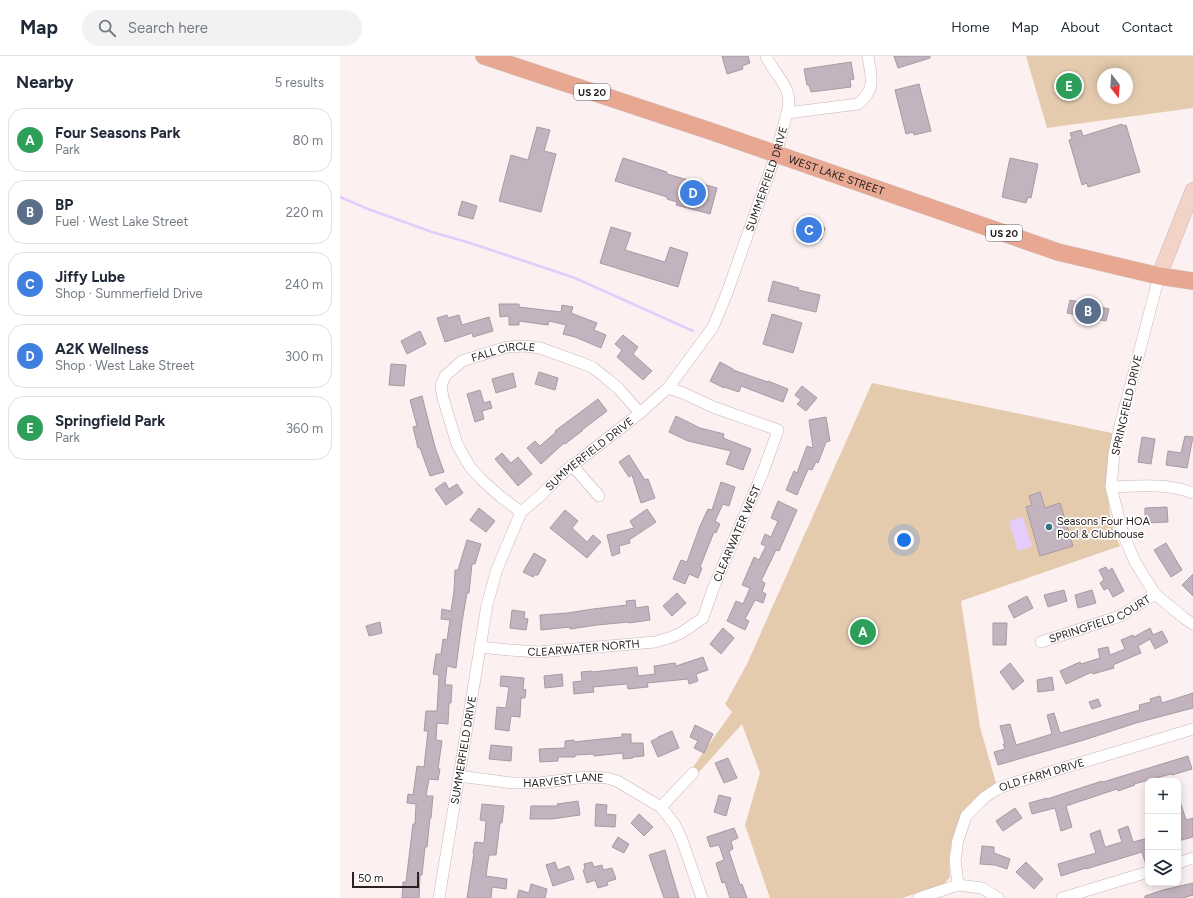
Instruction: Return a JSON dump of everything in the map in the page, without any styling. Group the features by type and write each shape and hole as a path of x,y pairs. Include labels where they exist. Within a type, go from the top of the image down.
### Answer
{"main road":[{"name":"WEST LAKE STREET","path":"484,56 700,128 1058,252 1159,276 1193,281"}],"street":[{"path":"766,56 771,67 776,71 786,87 789,99 789,108 787,113"},
{"name":"SUMMERFIELD DRIVE","path":"439,898 487,605 497,569 521,512 540,496 563,473 640,413 668,388 713,327 727,293 776,154 787,113 858,104 866,97 870,90 871,78 868,56"},
{"name":"SPRINGFIELD DRIVE","path":"1193,190 1159,276 1118,434 1114,454 1111,487 1123,534 1135,562 1156,594 1193,624"},
{"name":"FALL CIRCLE","path":"521,512 501,497 470,467 456,440 443,398 441,386 445,376 462,361 506,347 524,346 540,348 592,367 619,389 640,413"},
{"name":"CLEARWATER WEST","path":"668,388 683,393 713,407 778,430 764,472 713,589 703,618 686,630"},
{"path":"572,466 599,496"},
{"path":"1111,487 1151,485 1171,487 1193,493"},
{"name":"SPRINGFIELD COURT","path":"1042,642 1120,616 1156,594"},
{"name":"CLEARWATER NORTH","path":"480,647 538,652 655,642 669,638 686,630"},
{"name":"OLD FARM DRIVE","path":"958,885 955,859 956,849 966,816 985,797 997,789 1193,729"},
{"path":"693,773 661,807 675,825 679,833 702,898"},
{"name":"HARVEST LANE","path":"459,776 512,783 530,783 586,777 607,778 617,781 661,807"},
{"path":"1181,862 1193,858"},
{"path":"1062,898 1145,873"},
{"path":"919,898 958,885 982,888 998,898"}],"shaded area":[{"path":"1026,56 1193,56 1193,108 1047,128"},
{"path":"872,383 1112,433 1108,490 1114,532 1120,546 961,601 980,727 996,783 973,800 962,817 952,839 949,859 950,877 944,884 902,898 770,898 745,825 760,773 742,724 699,772 693,767 732,712 725,704 747,664"},
{"path":"1023,517 1032,546 1018,551 1009,521"}],"building":[{"path":"722,56 748,56 750,63 742,66 743,69 727,74"},
{"path":"894,56 930,56 930,58 898,68"},
{"path":"851,62 854,79 850,80 851,87 811,92 809,85 807,85 804,69"},
{"path":"919,84 931,131 914,135 913,132 906,134 895,90"},
{"path":"1122,124 1123,126 1126,125 1140,172 1088,187 1087,183 1082,185 1069,140 1072,139 1070,133 1081,130 1083,136"},
{"path":"537,127 550,130 544,151 556,154 541,212 499,201 511,155 528,160"},
{"path":"623,158 667,172 667,174 717,188 710,214 676,205 677,202 667,199 667,197 615,181"},
{"path":"1010,158 1038,164 1031,198 1028,197 1026,203 1002,197"},
{"path":"462,201 477,206 473,219 458,215"},
{"path":"798,220 825,228 821,240 794,232"},
{"path":"611,227 631,233 625,250 665,262 670,247 688,253 678,287 600,263"},
{"path":"773,281 799,288 798,290 820,295 816,312 768,301"},
{"path":"1070,300 1109,309 1106,321 1090,318 1089,323 1082,321 1083,316 1067,313"},
{"path":"499,304 519,304 519,307 561,312 562,305 573,307 571,313 597,323 594,330 606,335 601,348 575,337 563,334 566,325 549,321 548,325 519,321 519,325 509,325 509,316 500,317"},
{"path":"772,314 802,323 793,353 763,344"},
{"path":"447,315 448,318 459,315 462,325 489,317 493,331 473,337 472,333 445,342 437,318"},
{"path":"420,331 426,344 407,354 401,341"},
{"path":"623,335 638,347 633,354 652,371 643,380 617,357 622,350 615,344"},
{"path":"720,362 733,370 788,389 783,402 741,386 739,392 724,388 710,381"},
{"path":"391,364 406,365 404,386 389,385"},
{"path":"539,372 558,378 555,390 535,384"},
{"path":"513,373 516,387 496,393 492,379"},
{"path":"802,386 817,398 806,411 797,404 801,400 795,395"},
{"path":"480,390 484,403 490,401 492,408 482,411 484,419 475,422 467,394"},
{"path":"422,396 435,447 444,472 430,476 420,448 418,448 413,427 417,426 410,400"},
{"path":"598,399 607,411 565,444 564,443 541,464 527,448 535,441 540,446 556,432 555,431"},
{"path":"676,416 700,428 724,434 723,438 751,449 743,470 726,464 731,451 688,441 669,432"},
{"path":"826,417 830,441 826,442 818,463 816,462 812,470 808,469 797,495 786,490 794,471 797,473 807,446 813,448 809,420"},
{"path":"1185,436 1193,437 1187,468 1166,465 1168,451 1181,453"},
{"path":"1142,437 1155,439 1151,464 1138,462"},
{"path":"502,453 511,463 518,457 532,474 518,486 495,459"},
{"path":"629,455 645,480 648,479 655,498 641,503 632,475 629,477 619,462"},
{"path":"445,482 449,489 457,484 463,493 446,505 435,489"},
{"path":"721,482 735,487 729,506 723,504 715,521 720,524 716,533 714,532 700,567 702,568 698,578 689,574 685,584 673,579 681,560 687,562 708,509 712,510"},
{"name":"Seasons Four HOA Pool & Clubhouse","path":"1040,492 1045,508 1060,503 1073,546 1040,556 1026,507 1032,505 1029,496"},
{"path":"778,501 797,510 779,551 776,550 761,581 765,583 762,592 766,594 763,603 755,600 745,619 749,621 745,630 727,621 736,601 743,604 750,588 742,585 754,557 759,560 766,546 761,544 765,534 771,537 778,521 771,518"},
{"path":"1167,507 1168,522 1145,523 1145,508"},
{"path":"479,508 495,521 486,532 470,520"},
{"path":"647,509 656,522 629,540 630,543 619,546 620,553 612,556 607,535 634,528 630,521"},
{"path":"565,510 578,521 572,528 587,542 593,535 601,542 587,558 550,528"},
{"path":"467,540 481,544 475,564 472,564 469,593 467,593 456,668 447,666 445,685 452,685 448,724 437,723 436,740 442,741 438,769 440,769 438,780 429,779 426,796 433,796 427,847 425,847 422,875 420,875 419,898 402,898 403,882 406,882 413,824 415,824 416,804 407,803 408,794 413,795 417,766 424,767 428,731 424,731 426,711 437,711 439,675 433,674 436,654 441,654 443,639 447,640 450,620 441,619 442,609 451,611 455,570 458,570"},
{"path":"1166,543 1182,570 1171,577 1154,550"},
{"path":"534,553 546,560 538,575 534,575 533,577 523,572"},
{"path":"1106,567 1108,571 1112,568 1124,591 1113,597 1108,588 1104,590 1100,583 1104,580 1099,570"},
{"path":"1193,574 1193,596 1182,585"},
{"path":"1064,590 1067,601 1048,607 1044,595"},
{"path":"1092,590 1096,603 1078,608 1075,595"},
{"path":"677,593 686,603 672,616 663,606"},
{"path":"1027,596 1033,608 1014,618 1008,606"},
{"path":"635,600 636,608 648,606 650,620 570,629 570,627 541,630 540,615 627,605 626,601"},
{"path":"512,610 525,612 524,618 528,619 526,630 510,628"},
{"path":"380,622 382,633 369,636 366,626"},
{"path":"993,623 1007,623 1006,645 993,645"},
{"path":"723,628 734,638 721,654 710,644"},
{"path":"1150,628 1153,635 1162,631 1168,642 1155,649 1150,639 1138,646 1141,653 1113,665 1114,668 1093,674 1092,672 1066,684 1060,671 1080,662 1081,664 1100,658 1098,649 1108,647 1110,655 1125,649 1121,640 1133,635 1134,637"},
{"path":"703,657 708,670 696,674 698,681 689,684 688,679 647,683 648,687 628,689 627,684 593,687 594,692 574,694 573,682 582,681 581,672 637,667 638,676 655,674 654,666 675,663 676,666"},
{"path":"1010,663 1024,681 1013,690 1000,672"},
{"path":"562,674 563,686 545,688 544,676"},
{"path":"501,676 524,678 523,689 526,690 525,698 521,698 520,717 511,716 509,731 495,729 497,707 506,708 509,687 500,686"},
{"path":"1052,677 1054,690 1038,692 1037,680"},
{"path":"1193,693 1193,708 1136,723 998,765 994,752 1005,749 1000,726 1010,724 1016,745 1052,734 1047,715 1054,713 1060,733 1140,710 1139,705 1151,702 1150,699 1160,696 1162,703"},
{"path":"1098,699 1101,706 1092,709 1089,702"},
{"path":"695,725 713,734 704,753 694,748 698,741 690,737"},
{"path":"672,731 679,748 658,757 651,741"},
{"path":"622,734 631,734 631,743 643,743 644,756 623,759 623,753 594,756 593,754 575,755 575,757 558,757 558,761 540,762 539,749 565,748 565,741 574,740 574,742 622,737"},
{"path":"491,745 512,747 511,761 489,759"},
{"path":"1188,756 1192,769 1172,775 1156,778 1145,778 1145,781 1134,784 1135,785 1118,791 1117,789 1066,806 1072,827 1061,831 1055,808 1032,814 1029,803 1047,799 1102,781 1103,782"},
{"path":"728,758 737,778 724,783 715,763"},
{"path":"719,795 731,798 726,816 714,812"},
{"path":"578,801 580,815 552,819 530,819 531,806 558,806 557,804"},
{"path":"482,804 504,806 502,823 500,823 496,855 489,855 486,876 507,879 506,889 492,887 491,898 467,898 475,842 484,843 486,821 480,820"},
{"path":"596,804 607,805 606,814 616,815 615,827 595,826"},
{"path":"1181,804 1186,820 1193,818 1193,837 1181,840"},
{"path":"1015,808 1022,818 1003,831 996,821"},
{"path":"639,814 653,827 644,836 631,823"},
{"path":"1128,826 1133,842 1145,839 1145,862 1142,852 1061,876 1058,864 1096,853 1090,834 1100,830 1105,847 1122,842 1118,830"},
{"path":"734,828 738,838 731,841 733,849 729,851 740,885 742,884 747,898 730,898 725,882 722,883 716,863 724,860 719,845 710,847 707,837"},
{"path":"618,837 629,844 624,853 612,847"},
{"path":"982,846 994,847 994,853 1010,859 1007,869 995,865 980,864"},
{"path":"665,850 679,898 664,898 649,855"},
{"path":"555,862 558,870 569,866 574,879 553,886 546,865"},
{"path":"592,862 594,867 602,865 603,870 612,868 616,879 607,882 608,885 598,888 595,880 587,883 583,870 585,869 584,864"},
{"path":"1026,862 1043,879 1034,889 1016,872"},
{"path":"1193,883 1193,895 1183,898 1145,898 1145,896"},
{"path":"531,884 547,889 545,898 517,898 519,890 529,893"}],"waterway":[{"path":"340,197 368,209 432,232 575,278 693,331"}],"place":[{"name":"Springfield Park","path":"1069,86"},
{"name":"A2K Wellness","path":"693,193"},
{"name":"Jiffy Lube","path":"809,230"},
{"name":"BP","path":"1088,311"},
{"name":"Seasons Four HOA Pool & Clubhouse","path":"1049,527"},
{"name":"Four Seasons Park","path":"863,632"}]}
